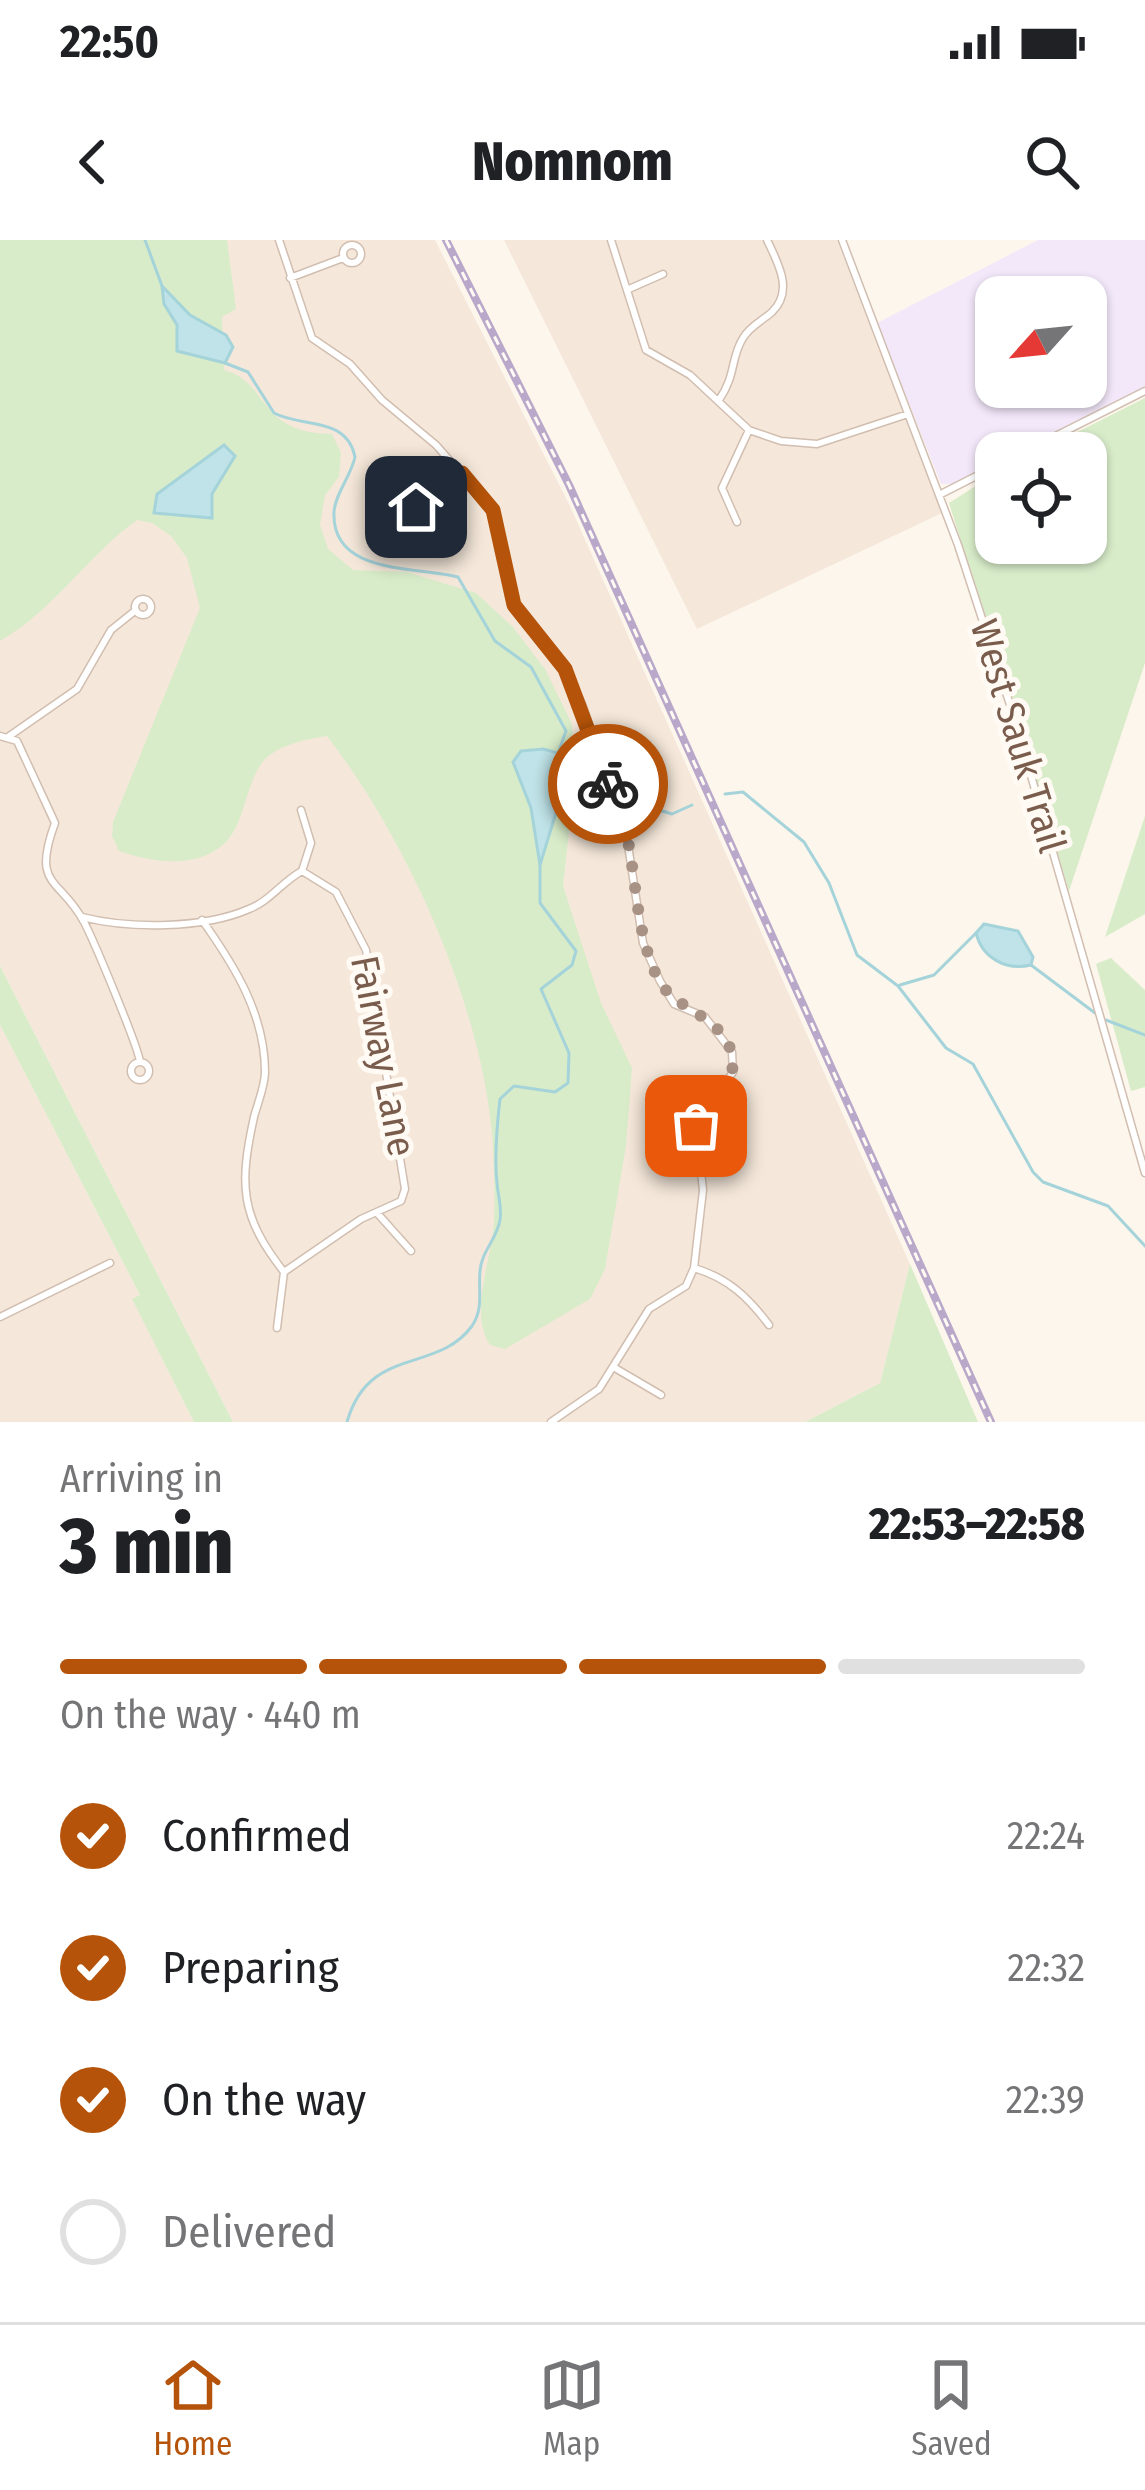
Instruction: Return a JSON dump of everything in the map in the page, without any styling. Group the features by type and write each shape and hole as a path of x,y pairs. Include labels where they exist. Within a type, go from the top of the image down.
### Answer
{"street":[{"path":"279,240 312,338 350,364 462,473 493,510 514,605 565,669 582,704 626,832 643,944 659,981 674,1004 705,1017 732,1052 733,1072 696,1126 703,1190 694,1268 686,1286 649,1309 633,1326 615,1368 599,1389 551,1422"},
{"path":"611,240 629,289 635,330 646,350 690,375 749,430 782,442 817,444 908,414"},
{"path":"719,400 735,376 742,339 776,309 783,295 783,276 767,240"},
{"name":"West Sauk Trail","path":"842,240 939,495 1016,720 1145,1173"},
{"path":"290,278 344,258"},
{"path":"629,289 663,274"},
{"path":"1064,432 1145,392"},
{"path":"737,522 722,488 749,430"},
{"path":"426,509 462,473"},
{"path":"939,495 975,477"},
{"path":"4,736 77,688 111,630 136,610"},
{"path":"4,736 17,741 55,823 44,854 51,879 82,917 140,1062"},
{"path":"82,917 128,924 202,920 249,909 302,871 311,843 301,810"},
{"name":"Fairway Lane","path":"284,1272 401,1201 405,1175 365,950 336,892 302,871"},
{"path":"202,920 239,972 261,1043 265,1074 243,1196 262,1244 284,1272 277,1328"},
{"path":"376,1212 411,1251"},
{"path":"0,1318 110,1263"},
{"path":"694,1268 716,1275 747,1296 769,1325"},
{"path":"615,1368 661,1395"}],"shaded area":[{"path":"0,240 435,240 570,506 910,1264 880,1383 805,1422 233,1422 0,966"},
{"path":"504,240 837,240 942,513 697,629"},
{"path":"1038,240 1145,240 1145,387 1107,406 1107,276 975,276 975,408 1103,408 1055,432 975,432 975,472 941,484 877,323"},
{"path":"0,1025 140,1295 133,1300 194,1422 0,1422"}],"green space":[{"path":"0,240 227,240 236,309 222,317 224,370 249,385 290,426 332,434 341,453 339,477 325,495 320,525 328,549 353,570 407,572 476,593 512,626 545,669 572,724 575,777 563,886 601,1003 632,1068 626,1146 605,1269 590,1299 505,1349 490,1345 481,1317 493,1235 494,1184 487,1095 475,1041 459,986 413,877 327,736 287,746 266,758 236,827 214,851 184,861 134,856 119,851 112,836 113,822 200,608 187,558 171,536 152,523 137,520 37,614 0,641"},
{"path":"1145,398 1145,663 1069,891 949,503 975,486 975,564 1107,564 1107,432 1078,432"},
{"path":"1145,816 1145,914 1105,937"},
{"path":"1111,958 1145,990 1145,1087 1131,1091 1096,964"},
{"path":"0,966 233,1422 194,1422 132,1299 140,1295 0,1025"},
{"path":"910,1264 978,1422 805,1422 880,1383"}],"water":[{"path":"162,286 190,315 226,335 233,347 225,363 177,351 177,325 164,304"},
{"path":"224,445 235,456 212,494 212,518 154,513 157,494"},
{"path":"521,751 558,753 550,771 562,793 540,865 531,808 513,762"},
{"path":"984,924 1018,931 1033,957 1031,965 1013,966 989,956 976,933"}],"waterway":[{"path":"145,240 162,286"},
{"path":"225,363 248,372 274,413 343,435 355,457 334,512 337,533 346,548 380,564 458,577 495,641 531,667 566,731 558,753"},
{"path":"725,794 743,792 804,842 829,883 857,955 898,986 946,1048 973,1064 1033,1172 1043,1182 1108,1206 1145,1246"},
{"path":"625,809 636,803 672,814 692,805"},
{"path":"558,814 602,808 613,813"},
{"path":"347,1422 371,1381 441,1350 472,1326 479,1306 481,1264 500,1220 496,1163 500,1099 514,1086 555,1092 568,1083 569,1053 541,989 572,965 576,951 540,903 540,865"},
{"path":"900,985 934,975 976,933"},
{"path":"1031,965 1095,1013"},
{"path":"1106,1020 1145,1035"}],"railway":[{"path":"446,240 569,485 991,1422"}],"way so far":[{"path":"608,784 626,832 643,944 659,981 674,1004 705,1017 732,1052 733,1072 696,1126"}],"route":[{"path":"416,507 426,509 462,473 493,510 503,538 514,605 565,669 582,704 608,784"}]}
